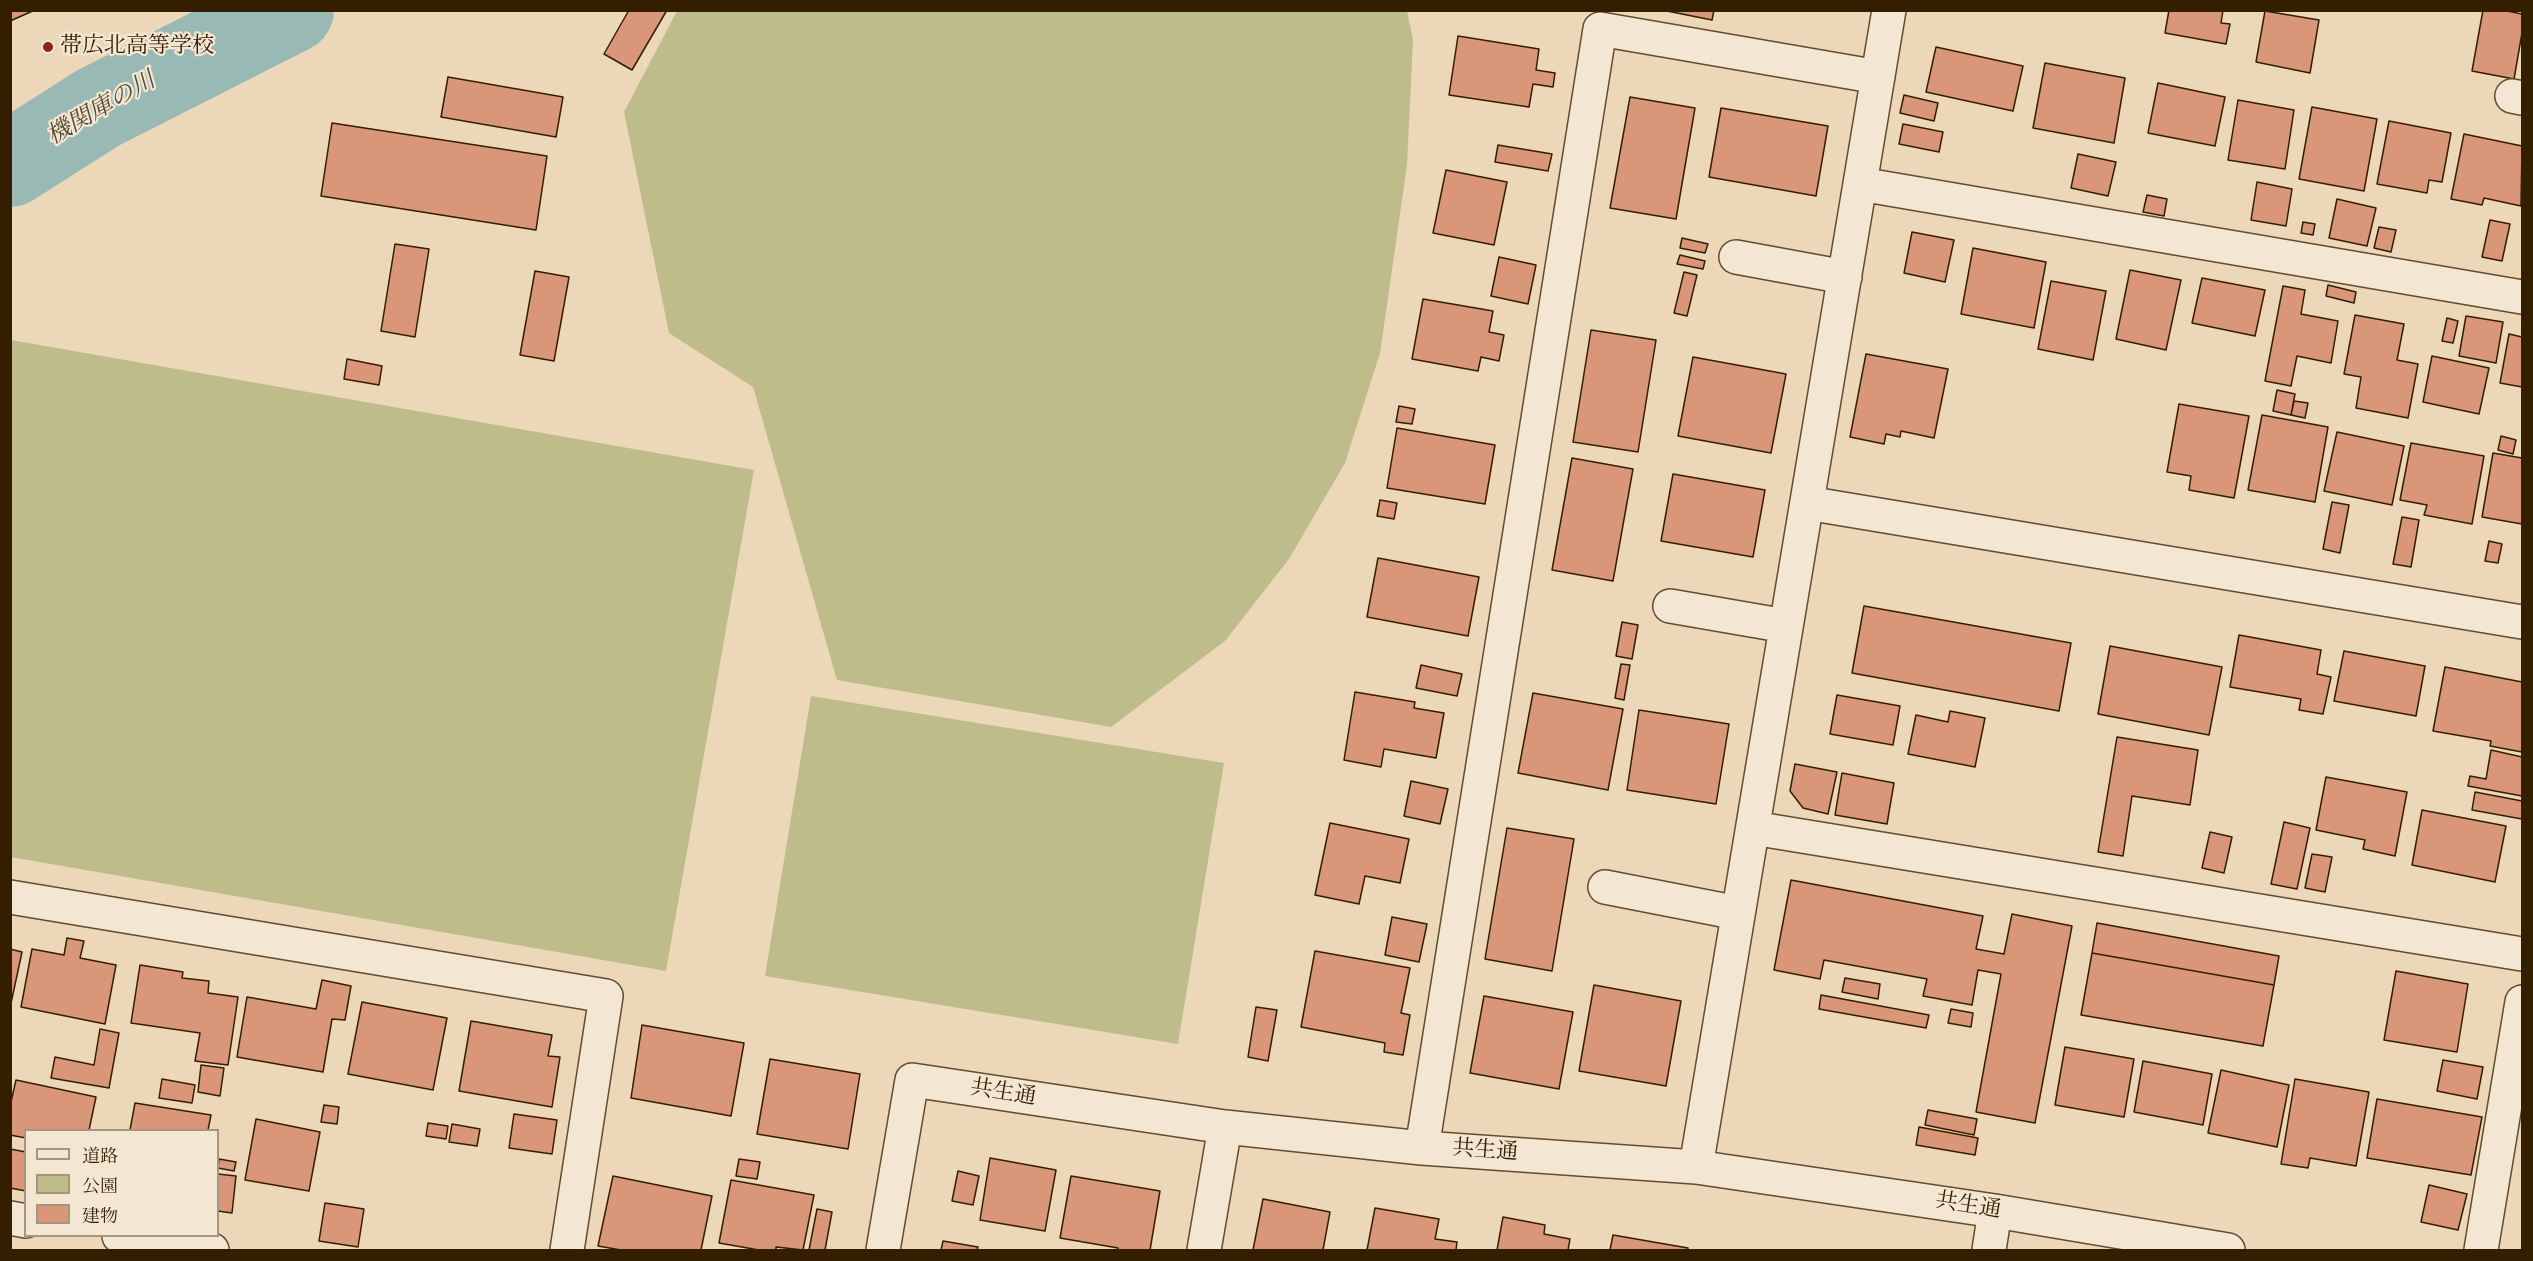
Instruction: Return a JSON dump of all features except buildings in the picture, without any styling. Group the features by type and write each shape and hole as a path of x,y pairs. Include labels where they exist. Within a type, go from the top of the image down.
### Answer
{"street":[{"path":"1696,1167 1889,10"},
{"path":"1422,1148 1600,29 1878,77"},
{"path":"1860,184 2523,297"},
{"path":"1736,257 1845,277"},
{"path":"1807,503 2523,622"},
{"path":"1670,606 1786,626"},
{"path":"1753,828 2523,954"},
{"path":"1605,887 1738,913"},
{"path":"10,897 606,996 567,1251"},
{"path":"2481,1251 2523,1002"},
{"name":"共生通","path":"883,1251 912,1080 1225,1127 1422,1148 1696,1167 1995,1211 2228,1251"},
{"path":"1204,1251 1225,1127"},
{"path":"1989,1251 1995,1211"},
{"path":"125,1237 212,1251"}],"green space":[{"path":"677,11 1407,11 1413,40 1407,165 1380,353 1345,463 1289,559 1225,641 1111,727 837,680 753,387 669,333 624,112"},
{"path":"11,340 754,470 666,971 11,857"},
{"path":"811,696 1224,763 1178,1044 765,976"}],"waterway":[{"name":"機関庫の川","path":"10,164 98,108 291,10"}],"place":[{"name":"帯広北高等学校","path":"48,47"}]}
